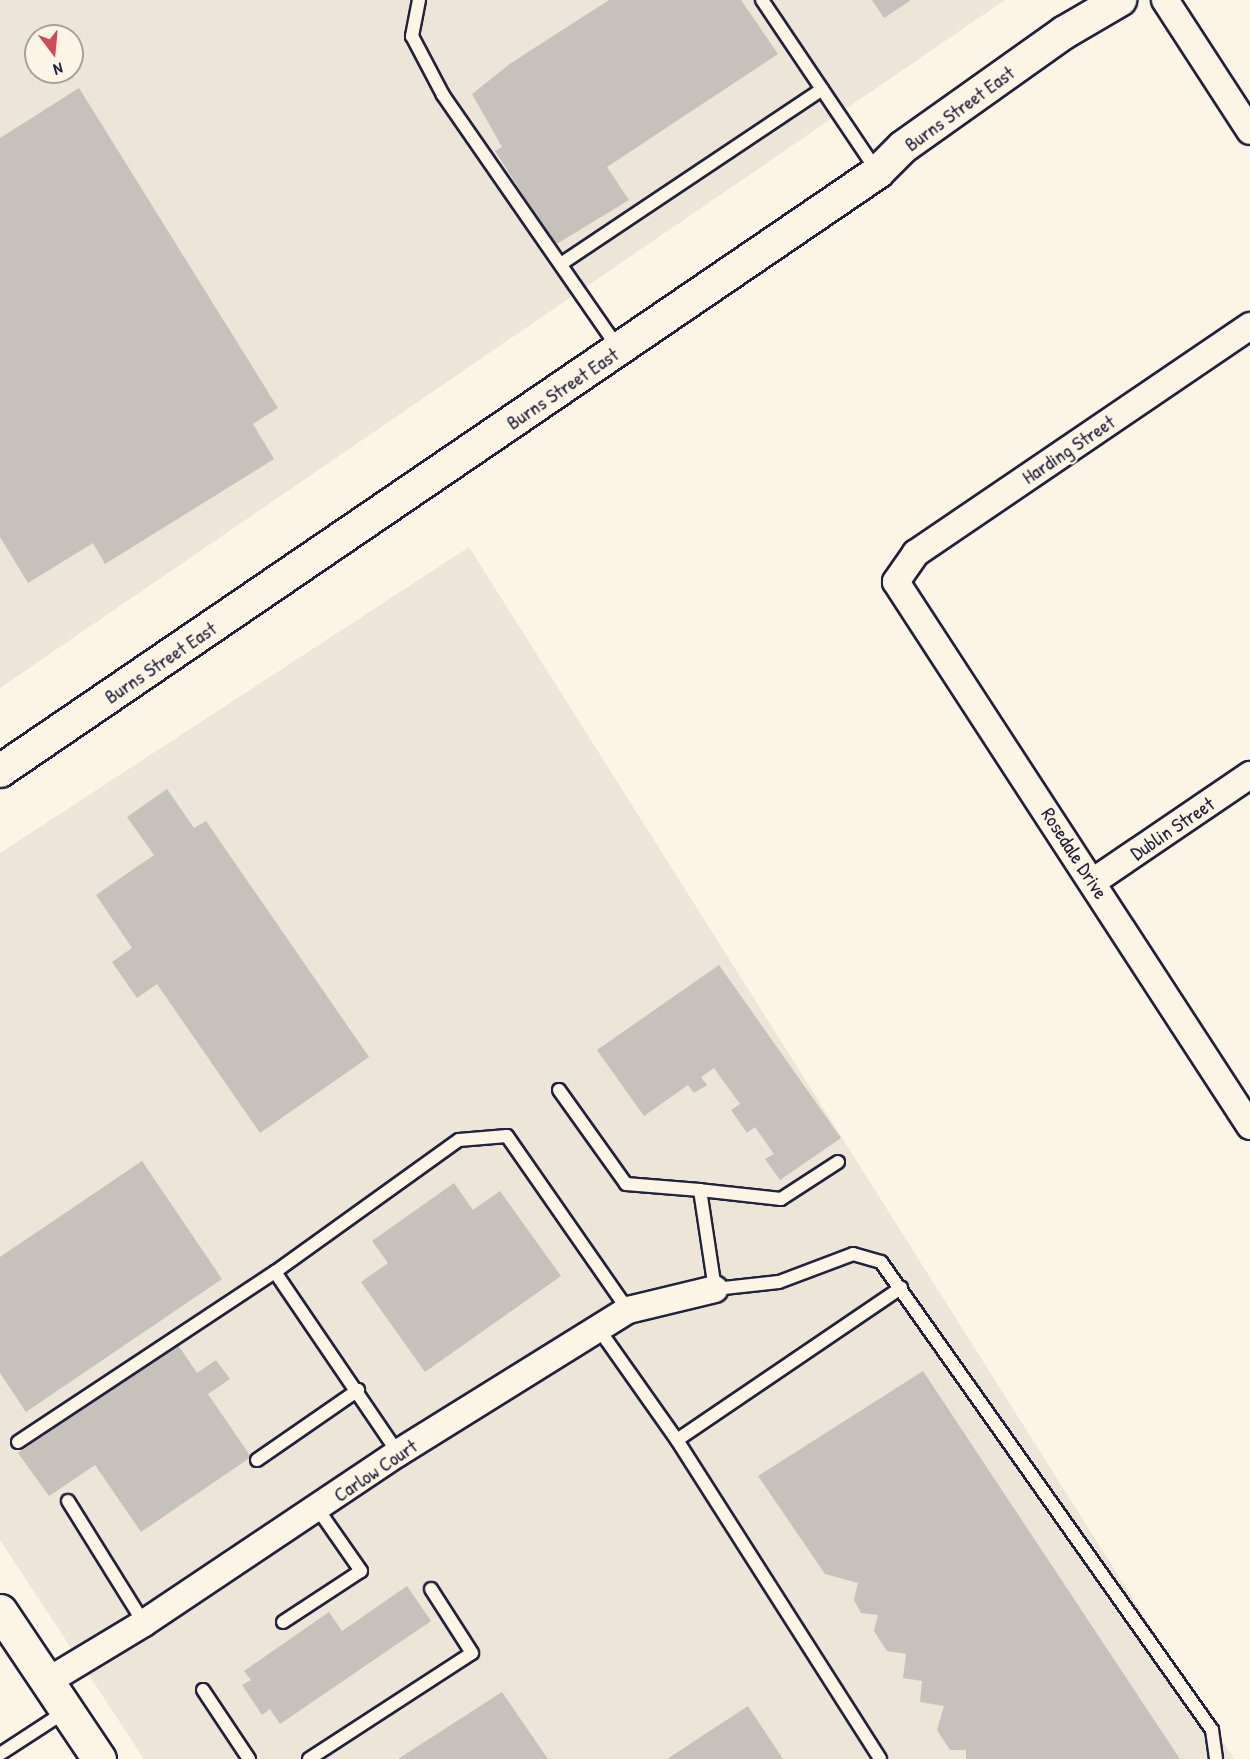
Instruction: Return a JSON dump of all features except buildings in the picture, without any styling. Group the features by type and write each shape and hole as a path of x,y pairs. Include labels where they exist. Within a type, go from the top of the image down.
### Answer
{"main road":[{"path":"0,1611 99,1759"}],"street":[{"name":"Burns Street East","path":"0,771 878,172 932,127 1065,32 1120,0"},
{"path":"1165,0 1250,131"},
{"name":"Harding Street","path":"896,582 916,553 1250,326"},
{"name":"Rosedale Drive","path":"896,582 1094,881 1250,1126"},
{"name":"Dublin Street","path":"1094,881 1250,775"},
{"name":"Carlow Court","path":"48,1681 144,1623 398,1453 628,1310 715,1289"}],"lane":[{"path":"419,0 412,36 443,95 619,349"},
{"path":"762,0 878,172"},
{"path":"561,264 822,89"},
{"path":"560,1090 626,1184 781,1199 838,1162"},
{"path":"18,1442 275,1272 459,1140 507,1136 628,1310"},
{"path":"700,1190 715,1289 779,1282 853,1254 881,1262 1212,1730 1216,1759"},
{"path":"275,1272 358,1390 398,1453"},
{"path":"677,1440 901,1288"},
{"path":"598,1328 677,1440 880,1759"},
{"path":"257,1460 358,1390"},
{"path":"68,1501 144,1623"},
{"path":"283,1622 361,1571 317,1508"},
{"path":"309,1759 472,1653 431,1589"},
{"path":"203,1690 249,1759"},
{"path":"0,1754 67,1710"}],"shaded area":[{"path":"0,0 1005,0 0,688"},
{"path":"469,547 1234,1759 144,1759 0,1540 0,853"}]}
